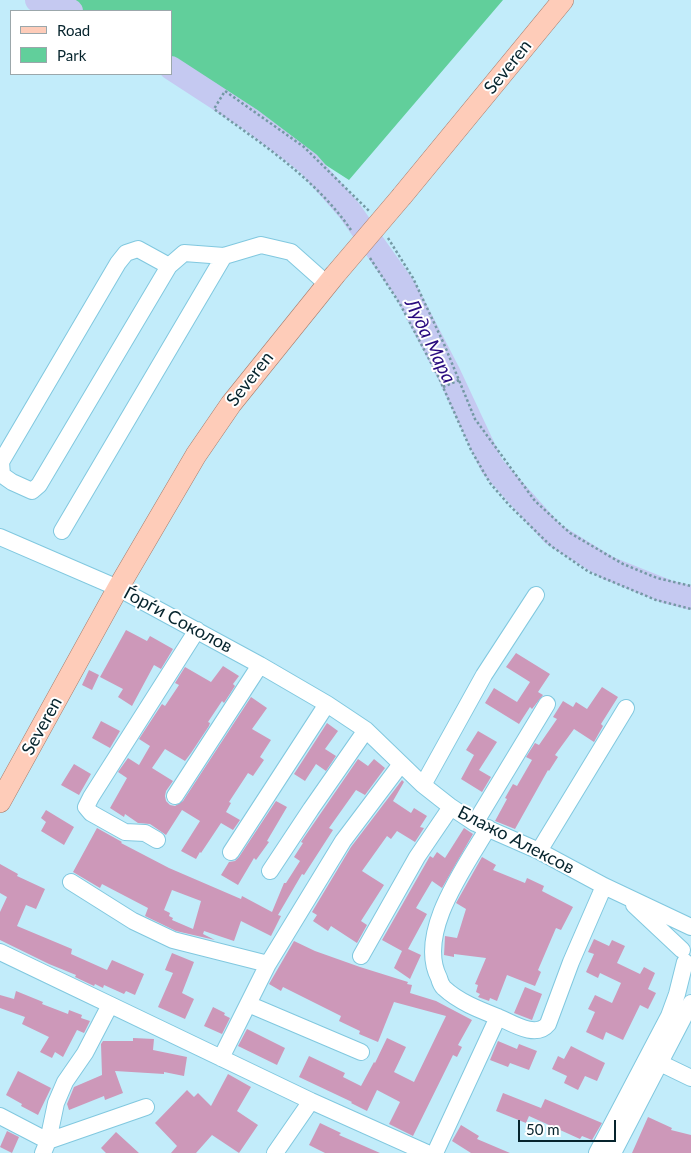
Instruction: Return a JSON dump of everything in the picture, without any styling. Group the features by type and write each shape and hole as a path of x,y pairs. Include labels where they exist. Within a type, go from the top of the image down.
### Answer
{"main road":[{"name":"Severen","path":"0,802 118,588 196,455 231,404 563,0"}],"street":[{"path":"168,266 138,248 126,253 118,263 1,462 2,474 12,482 32,492 39,485 168,266 184,253 224,256 261,246 291,252 331,280"},
{"path":"62,531 224,256"},
{"name":"Ѓорѓи Соколов","path":"0,537 118,588 260,665 348,718"},
{"path":"423,785 484,675 536,595"},
{"path":"157,840 144,833 125,832 91,813 86,807 197,630"},
{"path":"175,796 260,665"},
{"path":"231,852 326,704"},
{"path":"546,704 482,825 438,922 433,944 433,956 434,967 443,987 470,1005 529,1030 544,1028 550,1018 571,962 604,886"},
{"path":"539,851 626,708"},
{"name":"Блажо Алексов","path":"348,718 366,730 423,785 451,807 482,825 539,851 604,886 691,927"},
{"path":"270,871 366,730"},
{"path":"220,1058 268,964 343,841 401,764"},
{"path":"361,956 417,858 451,807"},
{"path":"71,882 133,921 173,940 268,964"},
{"name":"Блажо Алексов","path":"621,893 686,960"},
{"path":"596,1153 669,1016 686,960 686,938 691,933"},
{"path":"0,952 311,1101 427,1153"},
{"path":"613,1153 691,1003"},
{"path":"248,1004 361,1052"},
{"path":"45,1147 56,1102 85,1053 110,1005"},
{"path":"435,1153 498,1017"},
{"path":"660,1063 691,1078"},
{"path":"275,1153 311,1101"},
{"path":"45,1147 146,1107"},
{"path":"0,1116 45,1147"}],"path":[{"path":"351,230 340,214 289,163 214,109 225,91 304,147 375,217"},
{"path":"385,232 414,278 475,419 535,501 570,533 623,564 657,578 691,586"},
{"path":"368,255 400,304 443,387 471,450 490,483 509,506 551,546 589,572 656,600 691,609"},
{"path":"443,387 459,380"}],"green space":[{"path":"46,0 503,0 349,180 279,135 162,75 172,75 172,10 61,10"}],"building":[{"path":"126,630 147,641 150,636 173,649 161,669 154,665 132,706 118,697 123,689 100,677"},
{"path":"516,653 550,674 538,692 543,695 532,709 530,707 519,724 485,703 494,688 517,702 530,682 506,667"},
{"path":"223,666 239,676 224,703 222,701 208,722 210,723 209,726 191,753 185,761 165,749 152,768 173,781 166,791 166,801 170,805 175,806 183,801 251,697 267,708 252,729 271,740 260,757 264,760 253,776 248,773 229,802 231,803 226,812 240,820 233,830 221,823 196,859 181,851 200,821 182,810 166,835 150,824 138,823 125,814 124,817 110,808 127,778 118,772 128,758 139,765 150,746 139,739 162,704 165,706 179,685 175,683 185,667 211,682"},
{"path":"89,670 99,675 92,690 82,685"},
{"path":"602,687 618,697 601,724 603,726 594,742 574,729 555,755 558,757 548,770 515,829 495,821 513,784 517,786 532,760 526,757 535,743 539,745 557,719 553,717 563,701 573,707 576,702 587,709"},
{"path":"101,721 120,731 110,748 92,738"},
{"path":"327,723 338,731 325,749 336,756 326,771 316,764 305,781 294,774"},
{"path":"478,731 497,742 479,770 491,777 482,792 461,779 474,755 466,750"},
{"path":"358,759 368,766 374,759 385,768 365,795 356,790 329,828 333,830 304,875 302,874 278,915 281,916 271,936 241,921 234,941 204,931 203,934 215,940 176,931 145,916 148,908 102,884 100,888 73,872 97,828 169,868 241,899 242,896 272,912 284,883 286,883 300,861 294,857 303,843 301,842","holes":["172,890 201,901 193,929 172,920 173,918 169,916 170,913 164,910"]},
{"path":"74,764 91,774 79,795 61,785"},
{"path":"402,780 404,782 393,801 411,813 414,808 427,816 420,827 424,828 415,842 397,831 391,839 387,836 362,871 384,885 361,921 367,925 357,943 331,926 328,931 313,921 317,915 312,912 351,847"},
{"path":"276,801 287,807 267,841 269,842 256,860 254,858 238,885 221,875 229,862 235,861 239,857"},
{"path":"46,810 74,827 64,845 41,831 46,822 41,818"},
{"path":"464,828 473,834 442,888 432,881 416,908 427,914 408,949 421,955 410,979 394,968 402,951 382,940 430,856 433,858 437,852 445,858"},
{"path":"482,857 496,865 493,870 525,883 527,878 544,886 542,891 573,907 561,930 556,928 538,970 541,972 535,986 507,975 497,1001 490,998 489,1001 478,997 480,994 476,992 478,985 475,984 486,958 454,954 454,957 444,955 445,936 457,938 466,909 456,903"},
{"path":"0,864 18,874 17,876 45,889 36,909 26,905 17,926 72,949 71,954 107,970 112,960 144,974 135,995 126,991 124,994 104,985 103,988 95,984 94,986 75,977 76,975 0,940 0,912 7,897 0,893"},
{"path":"594,939 609,946 612,940 625,946 617,963 640,974 644,967 655,973 648,989 656,993 648,1009 640,1005 623,1040 606,1032 603,1040 586,1032 595,1012 588,1009 595,995 612,1003 621,983 600,973 598,978 586,972 594,954 588,952"},
{"path":"294,941 315,951 408,982 407,984 412,985 410,993 436,1001 472,1020 458,1045 462,1047 457,1057 453,1055 413,1136 389,1124 400,1102 377,1090 367,1111 299,1077 309,1056 345,1073 343,1077 361,1086 387,1038 406,1047 394,1072 414,1082 446,1016 394,1002 378,1042 359,1034 360,1031 339,1021 341,1016 283,987 281,991 269,984"},
{"path":"172,953 194,962 182,993 194,999 185,1019 158,1007 173,973 165,970"},
{"path":"525,987 542,994 532,1020 514,1013"},
{"path":"16,991 68,1014 69,1010 82,1015 81,1018 90,1021 84,1033 77,1030 63,1057 55,1052 52,1058 40,1052 49,1037 22,1024 25,1017 0,1008 0,995 14,999"},
{"path":"213,1007 230,1018 222,1034 204,1026"},
{"path":"247,1029 285,1048 277,1065 238,1046"},
{"path":"133,1038 154,1039 153,1050 187,1057 184,1076 164,1072 164,1074 115,1071 123,1093 105,1100 104,1096 69,1110 67,1104 74,1087 102,1075 101,1044 103,1041 133,1041"},
{"path":"498,1041 517,1049 519,1044 537,1051 529,1070 510,1063 508,1067 490,1060"},
{"path":"571,1046 605,1063 597,1081 585,1076 578,1090 564,1083 567,1076 552,1069 558,1056 564,1059"},
{"path":"18,1071 51,1088 38,1115 6,1095"},
{"path":"228,1074 251,1087 237,1111 258,1125 239,1153 212,1135 196,1153 171,1153 177,1146 155,1123 187,1090 194,1097 198,1093 211,1106"},
{"path":"503,1093 541,1108 545,1099 602,1123 592,1140 582,1136 580,1139 529,1116 526,1123 496,1111"},
{"path":"648,1117 672,1128 671,1130 691,1135 691,1153 632,1153"},
{"path":"320,1123 341,1133 339,1135 380,1153 325,1153 309,1145"},
{"path":"461,1125 479,1136 477,1139 510,1153 471,1153 452,1141"},
{"path":"7,1131 19,1137 12,1153 0,1147"},
{"path":"116,1132 139,1153 106,1153 101,1148"}],"waterway":[{"name":"Луда Мара","path":"37,0 68,10"},
{"name":"Луда Мара","path":"172,69 251,120 308,163 349,210 405,289 449,374 492,466 553,534 608,568 668,592 691,598"}]}
